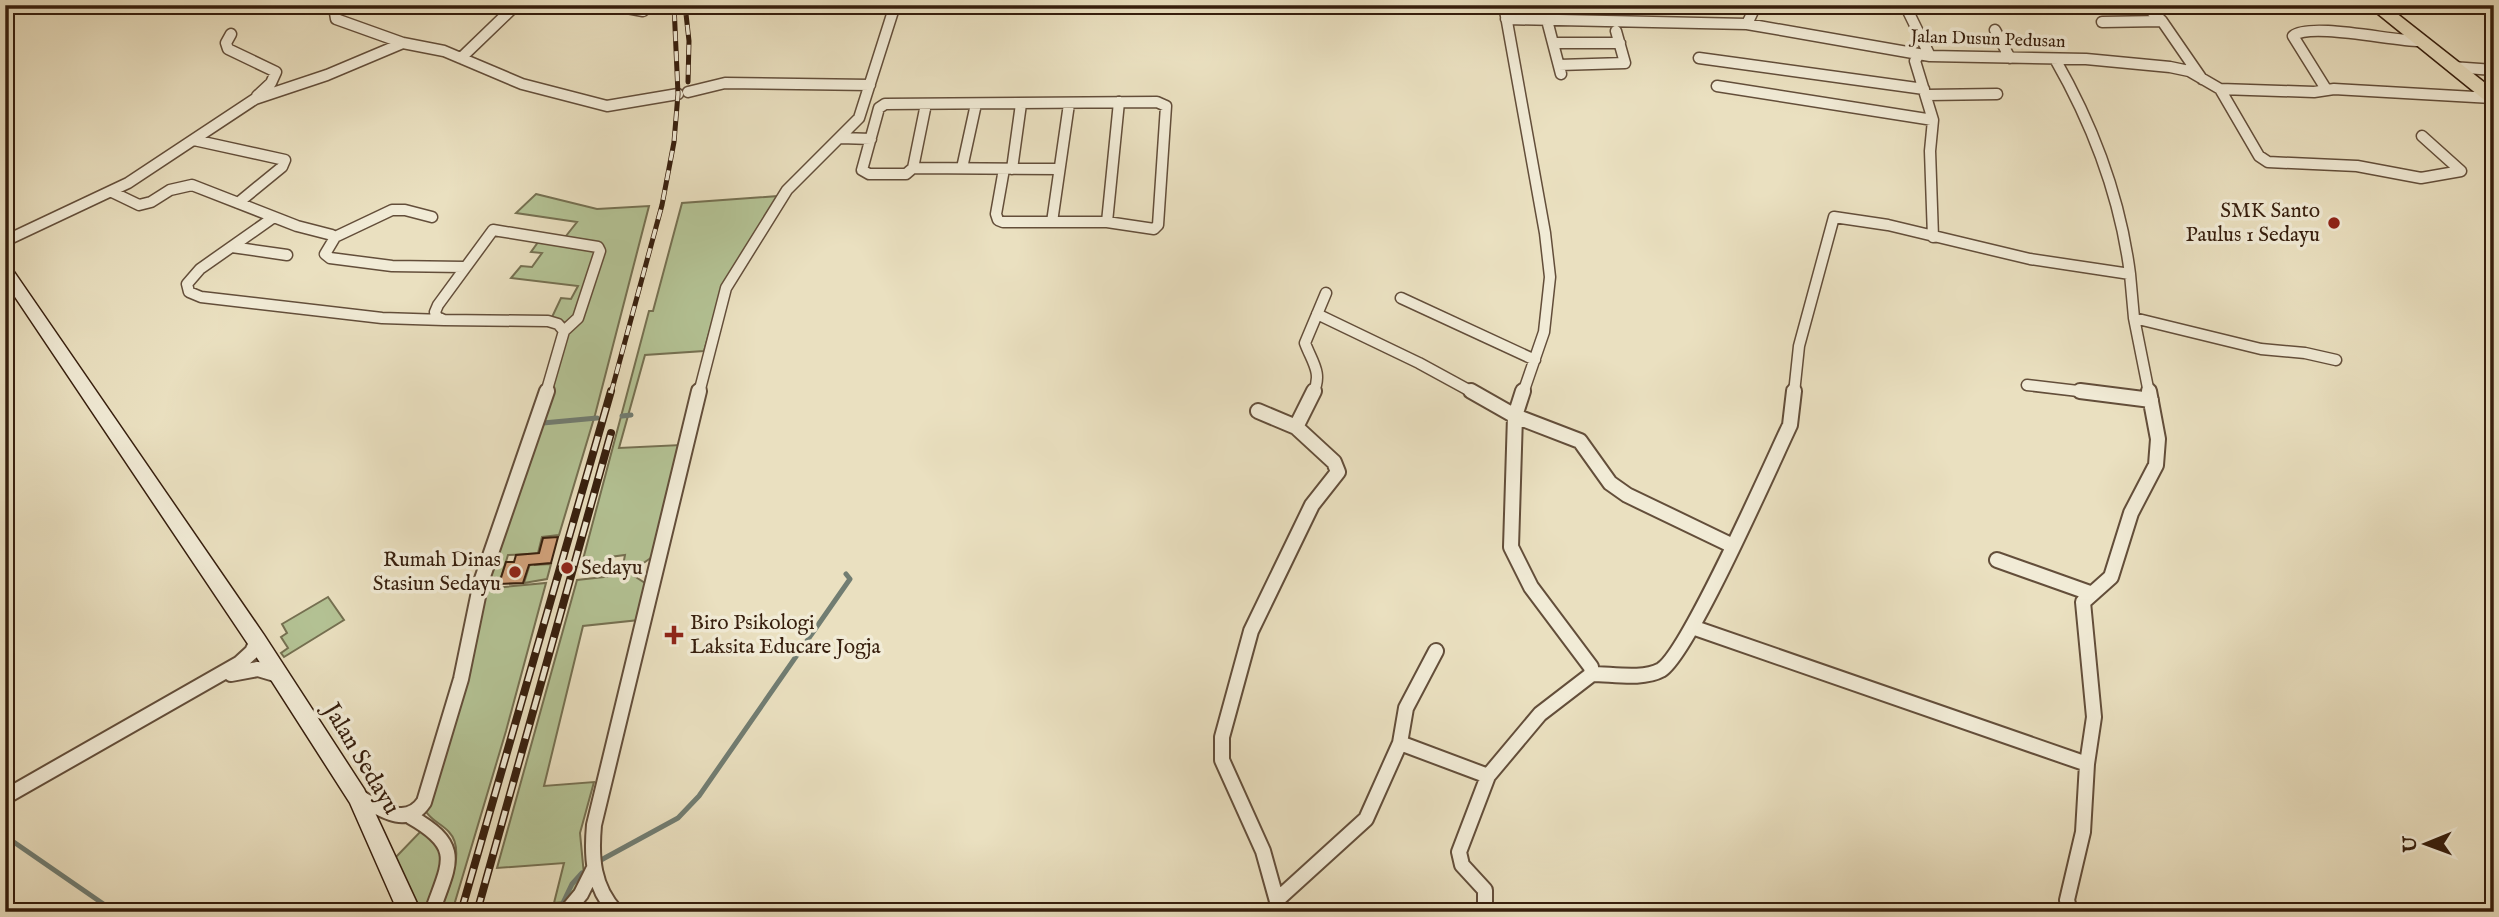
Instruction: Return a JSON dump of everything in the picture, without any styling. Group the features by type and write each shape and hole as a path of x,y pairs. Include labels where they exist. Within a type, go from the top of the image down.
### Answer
{"highway":[{"path":"2375,5 2493,98"}],"street":[{"path":"340,5 335,13 336,19 403,43 432,48 461,58 523,84 607,106 725,83 870,85"},
{"path":"461,58 516,5"},
{"path":"611,5 643,11"},
{"path":"616,912 601,894 593,870 594,825 721,302 726,288 788,189 854,125 863,110 895,5"},
{"path":"1485,912 1485,890 1462,865 1460,852 1488,776 1540,714 1587,678 1591,667 1531,587 1511,547 1515,416 1535,360 1547,313 1549,261 1504,5"},
{"path":"1544,5 1560,69 1623,64 1625,62 1616,31"},
{"path":"1748,24 1756,5"},
{"path":"1905,5 1925,55 1915,61 1933,120 1930,151 1933,237"},
{"path":"2145,5 2162,21 2202,80"},
{"name":"Jalan Dusun Pedusan","path":"1506,19 1748,24 1925,55 2055,59 2170,67 2189,71 2220,89"},
{"path":"2102,22 2162,21"},
{"path":"1995,30 2011,58"},
{"path":"2326,89 2293,36 2298,32 2316,31 2395,42 2420,41"},
{"path":"231,34 226,43 229,49 286,77 291,87"},
{"path":"255,99 346,68 403,43"},
{"path":"1553,44 1620,43"},
{"path":"1699,58 1925,92 1997,94"},
{"path":"2055,59 2088,117 2125,229 2134,318 2158,439 2156,465 2131,513 2111,577 2083,602 2094,717 2082,832 2067,900 2070,912"},
{"path":"2452,67 2494,70"},
{"path":"5,241 112,192 255,99 271,83 276,72"},
{"path":"1717,86 1933,120"},
{"path":"2220,89 2314,92 2326,89 2493,98"},
{"path":"2220,89 2259,156 2275,164 2357,166 2405,177 2432,177 2461,171 2422,136"},
{"path":"1107,222 1119,102"},
{"path":"1021,104 1008,169 996,214 998,220 1107,222 1150,229 1158,225 1166,106 1157,102 885,104 879,108 863,172 906,174 913,169 962,168 1008,169 1059,169"},
{"path":"913,169 926,104"},
{"path":"962,168 976,104"},
{"path":"1052,222 1069,104"},
{"path":"854,125 875,125"},
{"path":"841,138 871,139"},
{"path":"194,140 285,160 282,167 238,203"},
{"path":"112,192 139,205 151,202 170,190 192,185 335,237"},
{"path":"432,217 405,210 392,210 335,237 326,251 330,258 392,266 464,267"},
{"path":"1587,678 1659,671 1668,664 1692,627 1790,425 1799,346 1832,219 1839,215 2030,259 2130,274"},
{"path":"274,217 191,278 187,284 189,292 201,297 382,318 548,321 558,324 564,331"},
{"path":"411,817 419,811 424,802 461,680 481,582 543,405 564,331 578,318 600,251 598,247 493,230 464,267 435,312 437,317 444,320"},
{"path":"232,247 287,255"},
{"name":"Jalan Sedayu","path":"5,270 257,641 358,796 410,912"},
{"path":"1296,427 1297,416 1317,384 1318,370 1305,343 1324,317 1326,293"},
{"path":"1401,298 1535,360"},
{"path":"1324,317 1515,416 1580,441 1609,483 1627,495 1733,546"},
{"path":"2134,318 2262,349 2305,353 2336,360"},
{"path":"2027,385 2151,400"},
{"path":"1258,411 1296,427 1334,462 1338,472 1312,505 1251,631 1222,737 1222,760 1263,851 1279,905 1366,819 1401,743 1406,708 1436,651"},
{"path":"1997,560 2090,593"},
{"path":"1692,627 2087,764"},
{"path":"5,797 208,682 247,657 257,641"},
{"path":"208,682 250,670 278,675"},
{"path":"1401,743 1488,776"},
{"path":"358,796 394,816 411,817 437,834 449,848 449,863 432,912"},
{"path":"566,912 581,894 593,870"}],"green space":[{"path":"536,194 597,209 649,206 595,415 559,535 542,537 535,565 551,564 547,579 524,583 533,554 508,555 499,584 484,585 567,325 552,317 561,298 571,299 578,286 511,278 521,266 532,267 542,253 531,252 541,238 562,241 577,222 516,213"},
{"path":"779,196 722,288 704,351 645,355 619,448 681,445 655,555 632,571 622,571 625,555 610,557 608,565 581,567 649,311 653,311 682,203"},
{"path":"631,574 648,585 639,620 583,626 544,786 594,782 580,833 584,875 567,902 554,903 564,863 497,868 577,580"},
{"path":"546,583 506,731 452,912 440,912 454,871 456,850 449,832 425,810 483,589"},
{"path":"328,597 344,620 284,657 281,653 288,648 281,637 287,633 282,624"},
{"path":"421,831 438,845 442,858 438,882 426,912 416,905 395,858"}],"building":[{"path":"558,537 551,563 529,565 523,583 499,584 506,562 514,562 516,555 539,553 543,538"}],"waterway":[{"path":"622,416 631,415"},
{"path":"543,423 597,418"},
{"path":"601,860 678,818 699,796 850,579 846,574"},
{"path":"5,836 115,912"},
{"path":"561,907 572,884 582,873"}],"railway":[{"path":"611,393 662,205 674,142 678,94 674,5"},
{"path":"685,5 689,41 688,82"},
{"path":"461,912 611,391"},
{"path":"477,912 611,433"}],"place":[{"name":"SMK Santo Paulus 1 Sedayu","path":"2334,223"},
{"name":"Sedayu","path":"567,568"},
{"name":"Rumah Dinas Stasiun Sedayu","path":"515,572"},
{"name":"Biro Psikologi Laksita Educare Jogja","path":"674,635"}]}
